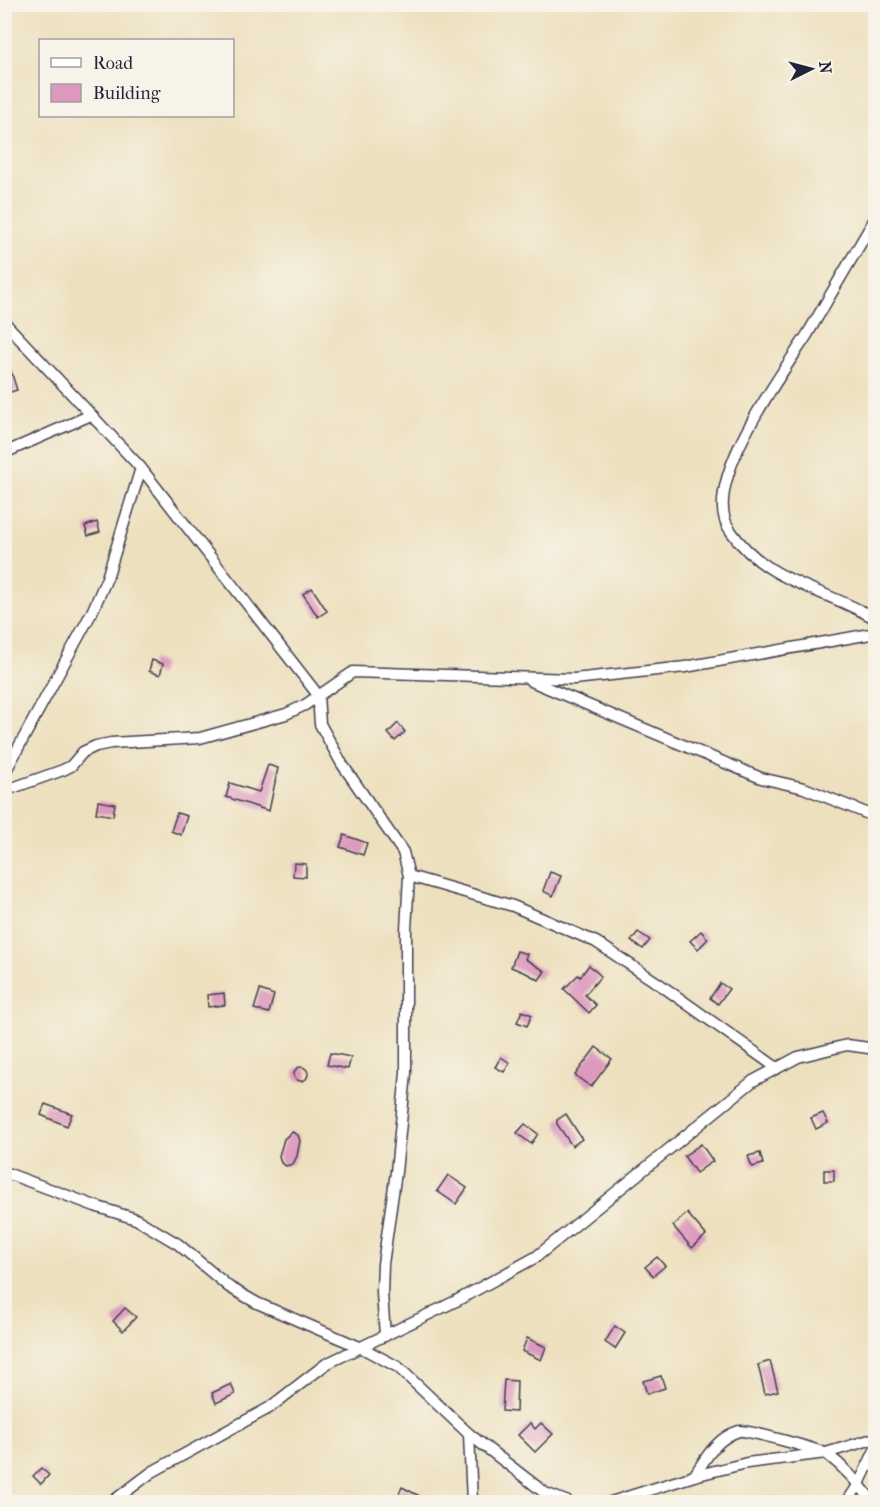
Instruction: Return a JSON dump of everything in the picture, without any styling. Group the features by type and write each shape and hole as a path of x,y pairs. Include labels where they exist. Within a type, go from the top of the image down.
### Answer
{"street":[{"path":"876,217 812,326 745,432 728,474 724,490 723,516 729,530 740,543 779,575 838,599 876,619"},
{"path":"4,322 141,468 318,695 320,724 342,765 403,852 409,876 406,930 406,1073 396,1172 383,1264 382,1293 385,1336"},
{"path":"4,453 91,415"},
{"path":"4,774 92,612 107,578 141,468"},
{"path":"4,791 63,770 83,752 96,746 111,743 200,738 286,714 304,705 353,672 573,679 685,667 876,633"},
{"path":"523,678 761,778 804,788 876,817"},
{"path":"409,876 513,906 596,942 777,1068"},
{"path":"112,1503 152,1472 269,1408 326,1364 456,1301 537,1257 753,1081 798,1057 847,1045 876,1049"},
{"path":"4,1172 136,1219 178,1244 229,1287 257,1303 362,1347 398,1367 469,1434 545,1493 568,1503"},
{"path":"694,1476 710,1451 723,1438 741,1430 826,1453 859,1484 873,1503"},
{"path":"469,1434 472,1503"},
{"path":"611,1503 694,1476 747,1463 826,1453 876,1438"},
{"path":"847,1503 876,1448"}],"building":[{"path":"4,358 7,358 17,390 4,394"},
{"path":"97,522 100,532 88,536 85,526"},
{"path":"312,588 327,611 318,617 303,594"},
{"path":"152,660 163,664 160,675 149,671"},
{"path":"398,723 405,732 395,741 388,733"},
{"path":"268,765 278,768 269,811 226,797 230,783 259,792"},
{"path":"98,801 115,804 113,816 96,813"},
{"path":"177,813 187,816 181,835 171,831"},
{"path":"344,835 367,843 363,855 340,847"},
{"path":"294,863 306,864 306,877 293,876"},
{"path":"550,872 561,876 553,896 543,891"},
{"path":"701,931 708,939 698,949 690,941"},
{"path":"638,932 650,940 643,949 631,941"},
{"path":"517,951 527,954 525,959 545,971 539,980 511,967"},
{"path":"589,965 601,976 585,995 596,1005 589,1013 564,989 578,975 580,977"},
{"path":"720,983 729,989 718,1004 710,998"},
{"path":"260,990 274,995 269,1013 254,1009"},
{"path":"224,993 225,1005 208,1007 207,995"},
{"path":"522,1011 532,1015 527,1026 517,1022"},
{"path":"596,1047 612,1059 591,1087 575,1075"},
{"path":"330,1053 351,1057 348,1069 327,1065"},
{"path":"501,1057 510,1063 504,1072 495,1067"},
{"path":"301,1067 306,1069 308,1074 306,1079 301,1081 296,1079 294,1074 296,1069"},
{"path":"45,1104 72,1114 67,1126 41,1115"},
{"path":"823,1113 828,1123 816,1129 811,1118"},
{"path":"566,1114 582,1139 572,1146 557,1124 557,1120"},
{"path":"525,1124 538,1134 531,1144 517,1133"},
{"path":"292,1132 298,1135 300,1141 293,1164 286,1166 281,1163 279,1156 284,1139"},
{"path":"701,1144 713,1161 696,1173 684,1156"},
{"path":"760,1153 763,1164 752,1167 748,1156"},
{"path":"824,1170 834,1170 834,1181 824,1181"},
{"path":"448,1175 467,1188 456,1204 437,1191"},
{"path":"687,1213 706,1235 692,1248 673,1226"},
{"path":"657,1257 665,1266 653,1276 645,1267"},
{"path":"125,1308 136,1317 123,1331 113,1321"},
{"path":"615,1326 625,1333 615,1349 605,1342"},
{"path":"527,1338 546,1347 541,1360 522,1351"},
{"path":"770,1361 778,1391 765,1394 758,1365"},
{"path":"661,1376 665,1388 647,1394 643,1381"},
{"path":"504,1380 517,1381 516,1412 502,1411"},
{"path":"231,1384 235,1394 216,1403 212,1393"},
{"path":"530,1423 535,1429 541,1423 553,1434 535,1452 518,1435"},
{"path":"41,1468 49,1475 41,1484 33,1476"},
{"path":"402,1487 433,1503 395,1503"}]}
